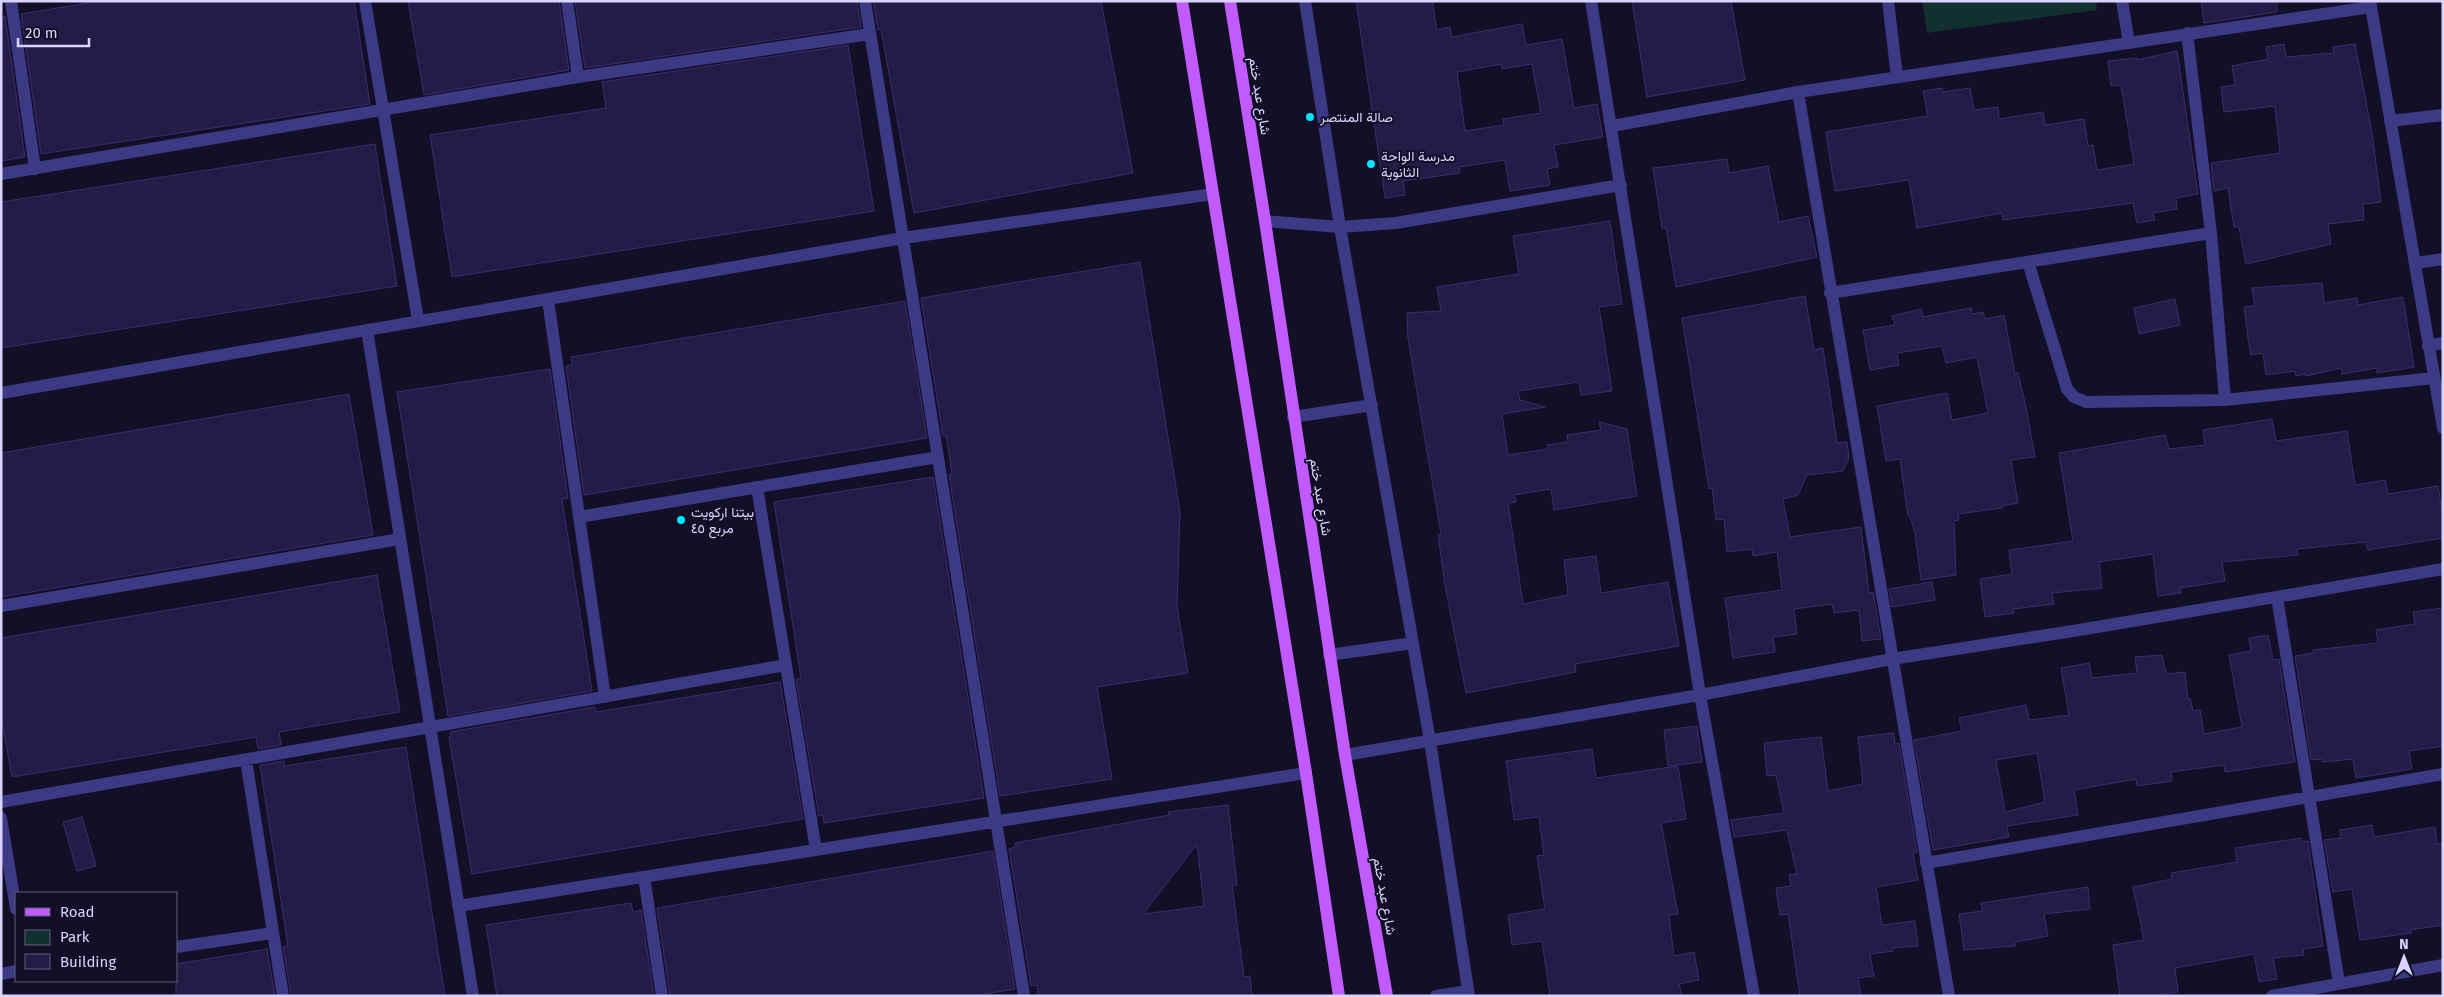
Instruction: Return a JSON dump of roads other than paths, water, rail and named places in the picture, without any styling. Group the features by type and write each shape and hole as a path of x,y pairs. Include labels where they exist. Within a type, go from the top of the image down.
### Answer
{"main road":[{"path":"1182,1 1306,773 1339,996"},
{"name":"شارع عبد ختم","path":"1230,1 1265,221 1329,656 1387,996"}],"street":[{"path":"11,1 35,168"},
{"path":"365,1 418,320"},
{"path":"566,1 578,77"},
{"path":"864,1 1024,996"},
{"path":"1305,1 1340,227 1414,643 1469,993 1436,996"},
{"path":"1591,1 1700,695 1754,996"},
{"path":"1888,1 1897,76"},
{"path":"2122,1 2129,43"},
{"path":"1612,126 1897,76 2129,43 2371,4 2443,428"},
{"path":"2187,33 2211,233 2225,400"},
{"path":"1,174 382,112 578,77 870,34"},
{"path":"1798,92 1830,293 1949,996"},
{"path":"2390,120 2443,115"},
{"path":"1265,221 1340,227 1421,220 1621,185"},
{"path":"1,393 903,238 1214,194"},
{"path":"1830,293 2211,233"},
{"path":"2416,263 2443,258"},
{"path":"2028,262 2067,389 2074,397 2086,402 2225,400 2434,378"},
{"path":"548,300 605,697"},
{"path":"367,330 472,996"},
{"path":"2428,346 2443,343"},
{"path":"1294,417 1372,405"},
{"path":"579,517 938,457"},
{"path":"757,487 816,850"},
{"path":"1,606 400,539"},
{"path":"1345,755 1700,695 1892,659 2073,632 2443,569"},
{"path":"2277,597 2339,983"},
{"path":"1329,656 1414,643"},
{"path":"1,802 786,665"},
{"path":"246,760 283,996"},
{"path":"458,906 1306,773"},
{"path":"1926,863 2443,774"},
{"path":"1,818 15,903"},
{"path":"644,878 662,996"},
{"path":"178,947 273,932"},
{"path":"2272,996 2443,966"},
{"path":"1,974 15,971"}],"place":[{"name":"صالة المنتصر","path":"1310,117"},
{"name":"مدرسة الواحة الثانوية","path":"1371,164"},
{"name":"بيتنا اركويت مربع ٤٥","path":"681,520"}]}
